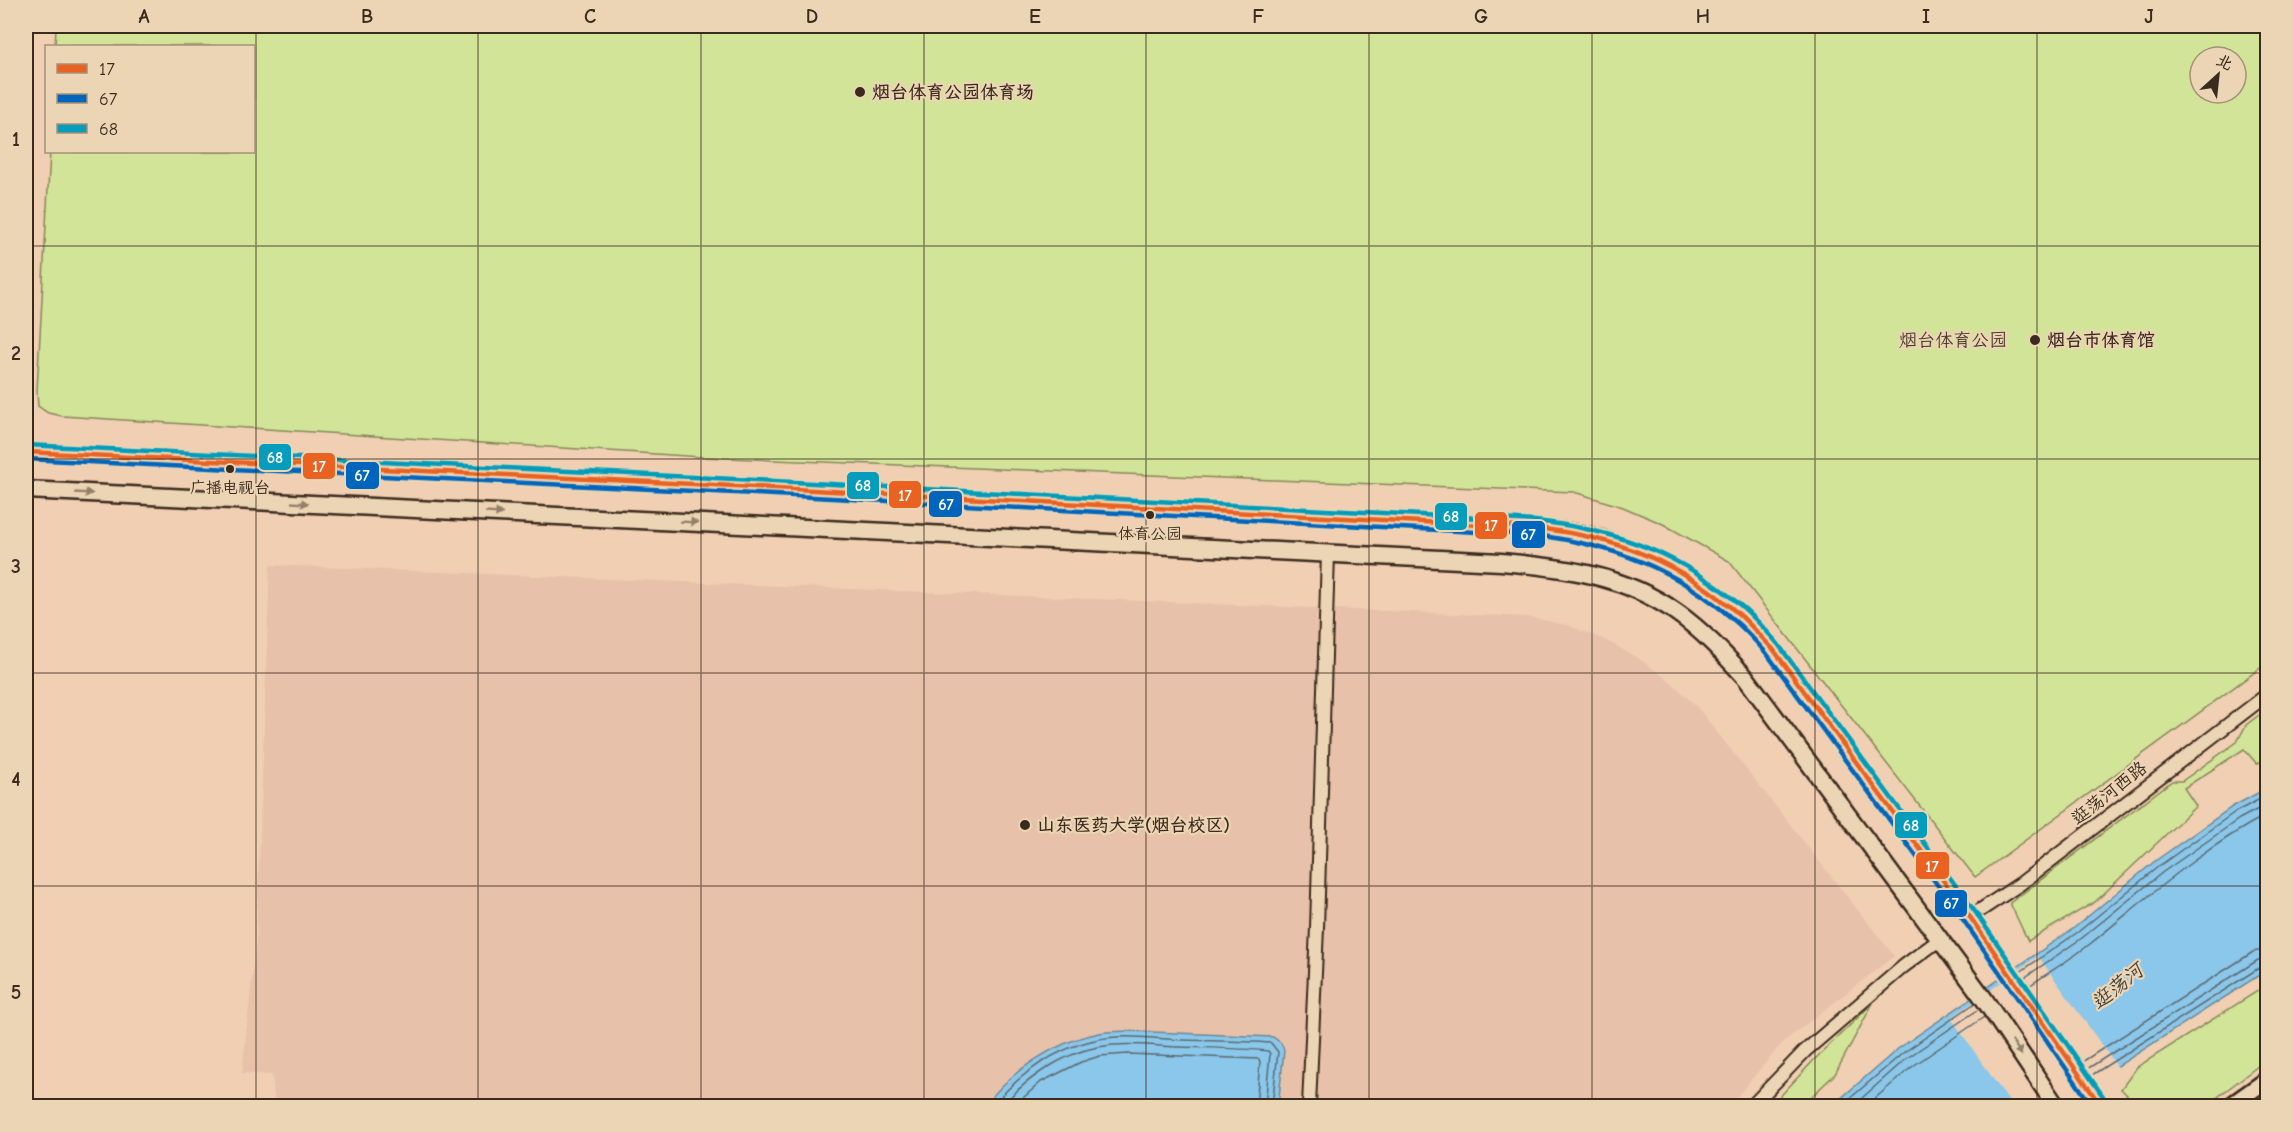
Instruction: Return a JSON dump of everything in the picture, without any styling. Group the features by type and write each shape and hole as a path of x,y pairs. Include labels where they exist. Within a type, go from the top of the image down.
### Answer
{"main road":[{"path":"26,452 764,487 1536,528 1582,534 1618,544 1653,559 1697,583 1741,615 1773,649 1970,917 2091,1089 2101,1107"},
{"path":"26,490 1328,553 1551,566 1590,574 1633,588 1675,611 1711,641 1746,678 1984,999 2056,1107"}],"street":[{"path":"1309,1107 1317,928 1328,553"},
{"name":"逛荡河西路","path":"1970,917 2020,884 2268,694"},
{"path":"1752,1107 1805,1052 1904,966 1939,940"},
{"path":"2230,1107 2268,1079"}],"shaded area":[{"name":"山东医药大学(烟台校区)","path":"270,565 1527,617 1567,625 1607,641 1641,660 1671,682 1697,707 1894,956 1783,1042 1729,1106 275,1106 272,1075 242,1073 256,943"}],"green space":[{"name":"烟台体育公园","path":"56,26 2267,26 2267,663 1975,877 1729,561 1663,524 1623,507 1574,492 702,457 62,416 48,413 38,406 50,153 255,153 255,45 55,45"},
{"path":"2267,709 2267,757 2257,764 2244,749 2184,788 2196,806 2095,902 2028,941 2010,903 2172,781 2182,781 2237,742 2246,725"},
{"path":"2267,985 2267,1059 2206,1106 2138,1106 2121,1089 2137,1067"},
{"path":"1873,1003 1835,1074 1798,1106 1771,1106 1813,1061"}],"water":[{"name":"逛荡河","path":"2267,788 2267,970 2096,1080 2062,1106 1832,1106 1899,1048 2074,928 2155,861 2232,807"},
{"path":"1128,1031 1273,1037 1281,1043 1284,1050 1278,1106 985,1106 1019,1071 1064,1044 1095,1034"}],"pier":[{"path":"2038,956 2119,1069 2066,1106 2012,1106 1951,1018"}],"transit line":[{"name":"68","path":"26,445 1536,521 1595,531 1622,539 1648,548 1699,574 1746,610 1778,644 1976,913 2107,1102"},
{"name":"17","path":"26,452 1536,528 1565,532 1620,546 1670,567 1718,597 1741,616 1773,649 1970,917 2101,1106"},
{"name":"67","path":"26,459 1535,535 1564,539 1617,553 1666,573 1712,602 1748,633 1767,654 1964,921 2092,1106"}],"place":[{"name":"烟台体育公园体育场","path":"860,92"},
{"name":"烟台市体育馆","path":"2035,340"},
{"name":"广播电视台","path":"230,469"},
{"name":"体育公园","path":"1150,515"},
{"name":"山东医药大学(烟台校区)","path":"1025,825"}]}
